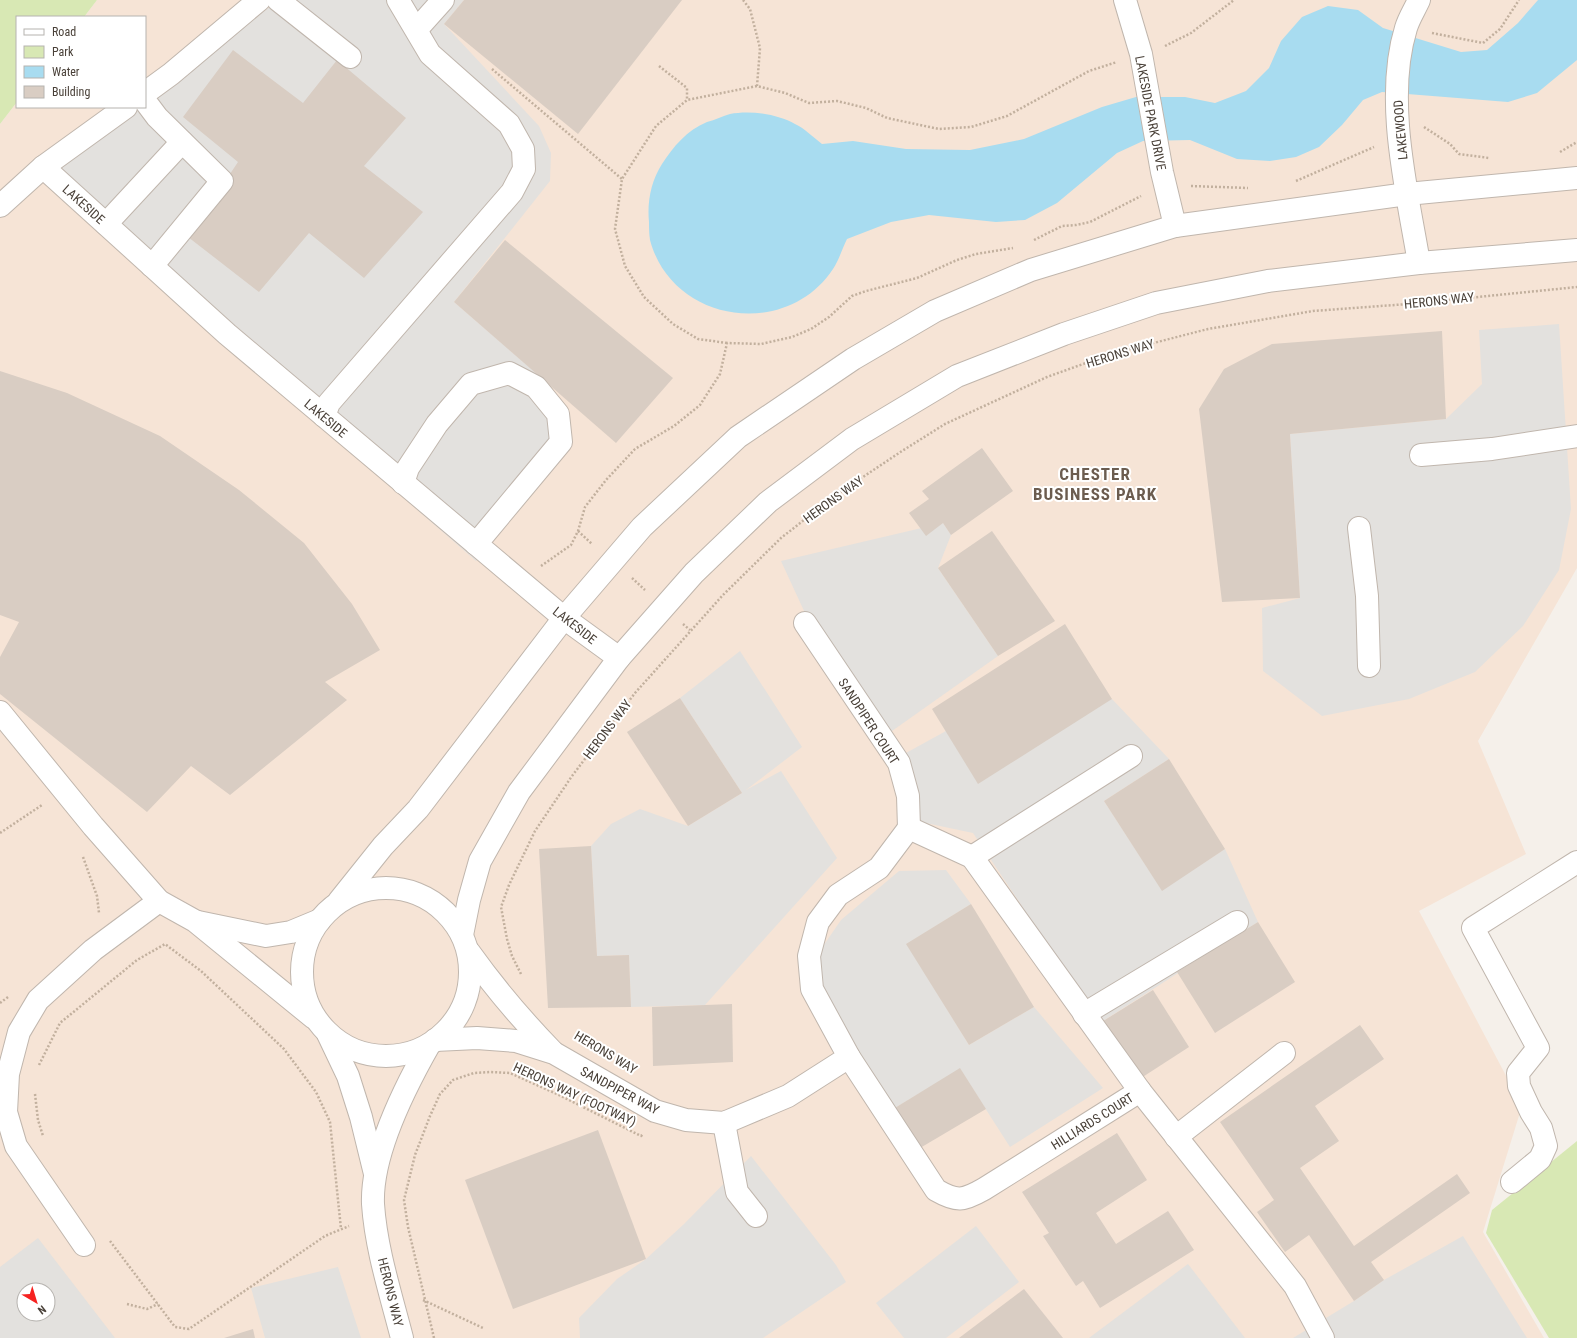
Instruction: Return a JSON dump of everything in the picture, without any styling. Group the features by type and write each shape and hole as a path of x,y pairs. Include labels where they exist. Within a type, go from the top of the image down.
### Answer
{"street":[{"path":"146,92 171,74 259,0"},
{"path":"278,0 350,57"},
{"path":"324,416 329,403 512,192 524,169 524,149 509,124 430,54 417,29 398,0"},
{"path":"417,29 443,0"},
{"name":"LAKESIDE PARK DRIVE","path":"1125,0 1141,57 1162,172 1175,226"},
{"name":"LAKEWOOD","path":"1418,263 1396,111 1398,70 1406,27 1419,0"},
{"path":"146,102 157,117 222,181 152,266"},
{"path":"0,206 43,167 125,108"},
{"path":"106,224 182,142"},
{"name":"LAKESIDE","path":"43,167 226,334 564,618 619,658"},
{"path":"339,901 383,846 418,809 564,618 642,527 738,437 853,358 935,311 1031,270 1175,226 1407,194 1577,178"},
{"path":"0,712 93,826 159,901 194,921 321,1025 336,1041 348,1048 377,1057 395,1057 416,1052 432,1043 446,1032 458,1016 467,998 470,982 465,943 469,900 480,861 519,792 619,658 694,573 768,502 852,439 957,376 1064,334 1156,303 1268,281 1418,263 1577,250"},
{"path":"403,483 408,468 437,424 471,384 509,372 536,387 558,414 561,442 476,544"},
{"path":"1421,455 1492,449 1577,436"},
{"path":"1359,528 1367,596 1369,666"},
{"name":"SANDPIPER COURT","path":"805,623 899,763 908,796 909,828"},
{"path":"972,857 1131,756"},
{"path":"849,1057 812,989 809,956 818,922 838,895 879,868 909,828"},
{"name":"HILLIARDS COURT","path":"849,1057 936,1190 952,1199 966,1198 984,1189 1140,1091 972,857 909,828"},
{"path":"1512,1182 1540,1159 1546,1146 1541,1128 1531,1112 1519,1086 1518,1073 1538,1048 1473,928 1577,862"},
{"name":"SANDPIPER WAY","path":"339,901 355,893 374,888 401,889 416,893 432,901 449,916 465,943 504,999 554,1053"},
{"path":"84,1245 16,1146 3,1115 8,1074 20,1032 38,1000 93,950 159,901"},
{"name":"HERONS WAY","path":"339,901 328,910 312,930 306,943 301,976 302,988 348,1076 361,1117 375,1175"},
{"path":"194,921 266,936 291,932 320,920"},
{"path":"1084,1014 1237,922"},
{"path":"0,1044 20,1032"},
{"name":"SANDPIPER WAY","path":"432,1043 477,1038 516,1041 554,1053 655,1111 686,1120 724,1123 788,1096 849,1057"},
{"name":"HERONS WAY","path":"402,1338 382,1264 373,1204 375,1175 398,1102 432,1043"},
{"path":"1176,1137 1284,1053"},
{"path":"1140,1091 1295,1286 1320,1331"},
{"path":"724,1123 737,1192 756,1216"}],"path":[{"path":"743,0 750,9 760,48 757,86"},
{"path":"727,343 698,339 673,324 644,297 625,266 615,229 622,179 656,126 687,100 757,86 786,93 809,103 837,102 866,108 887,118 939,129 972,127 1007,116 1089,71 1141,57 1163,47 1191,32 1234,0"},
{"path":"1406,27 1467,41 1483,43 1500,29 1519,0"},
{"path":"659,66 687,88 687,100"},
{"path":"492,69 622,179"},
{"path":"1396,111 1450,144 1459,154 1492,158"},
{"path":"1557,154 1577,142"},
{"name":"HERONS WAY","path":"523,976 512,956 502,920 501,907 512,878 535,832 572,776 635,692 690,630 781,538 836,495 902,450 945,424 1047,377 1111,354 1208,329 1313,311 1408,304 1577,287"},
{"path":"578,531 596,548 614,560 664,608 690,630"},
{"path":"0,833 43,804 48,810"},
{"path":"81,852 97,896 100,916"},
{"path":"36,1071 60,1023 137,960 166,944 201,971 284,1049 316,1092 330,1122 341,1229"},
{"path":"0,1003 12,994"},
{"name":"HERONS WAY (FOOTWAY)","path":"434,1338 408,1228 405,1194 415,1155 430,1116 440,1094 453,1080 474,1073 510,1073 559,1095 641,1136 655,1111"},
{"path":"35,1092 38,1120 44,1140"},
{"path":"106,1235 175,1327 189,1329 326,1236 375,1214"},
{"path":"393,1305 424,1300 483,1328"},
{"path":"127,1304 147,1309 158,1304"}],"shaded area":[{"name":"CHESTER BUSINESS PARK","path":"97,0 1577,0 1577,568 1478,741 1526,854 1419,911 1522,1106 1483,1232 1544,1338 0,1338 0,124 16,103 16,108 146,108 146,16 85,16"},
{"path":"278,0 464,0 444,24 539,126 551,153 550,181 454,302 542,378 562,447 476,561 62,200 49,179 57,153 134,108 146,108 146,101 172,86"},
{"path":"1559,324 1571,509 1559,570 1523,626 1475,672 1409,699 1322,716 1263,671 1262,608 1300,598 1290,434 1446,419 1482,384 1479,330"},
{"path":"943,523 951,535 938,568 998,656 875,743 811,626 781,561"},
{"path":"740,651 802,747 746,790 781,771 837,858 705,1005 631,1007 629,955 597,956 591,846 611,824 640,809 688,826 742,793 680,698"},
{"path":"1112,699 1169,759 1104,801 1162,890 1225,849 1258,922 1100,1023 973,833 921,822 895,759 946,731"},
{"path":"946,870 971,904 907,944 969,1045 1034,1007 1103,1088 1010,1147 960,1069 890,1111 807,978 817,955 841,920 899,871"},
{"path":"751,1156 836,1265 846,1282 763,1338 580,1338 579,1318 617,1279 646,1259 684,1224"},
{"path":"976,1226 1019,1282 946,1338 904,1338 876,1303"},
{"path":"1463,1236 1527,1338 1293,1338 1354,1301 1384,1280"},
{"path":"38,1238 115,1338 0,1338 0,1267"},
{"path":"1188,1264 1245,1338 1089,1338"},
{"path":"338,1267 361,1338 265,1338 251,1288"}],"green space":[{"path":"0,0 97,0 85,16 16,16 16,103 0,124"},
{"path":"1577,1141 1577,1338 1549,1338 1486,1233 1492,1210"}],"water":[{"path":"1538,0 1577,0 1577,60 1537,93 1508,102 1382,92 1363,100 1342,125 1319,147 1296,157 1270,161 1237,159 1190,140 1143,141 1117,153 1057,203 1025,220 996,222 929,215 891,222 847,239 833,269 813,292 788,306 760,313 732,312 705,304 681,290 662,268 650,240 649,199 655,177 662,164 676,145 687,134 700,125 730,114 746,112 772,115 802,128 822,144 853,141 906,149 970,150 1024,139 1102,107 1136,97 1185,97 1215,103 1246,91 1269,68 1281,41 1302,17 1328,6 1358,10 1383,28 1461,52 1487,50 1518,23"}],"building":[{"path":"464,0 682,0 578,134 444,24"},
{"path":"233,50 303,103 337,60 406,118 364,166 423,212 364,278 309,233 259,292 188,237 238,162 183,117"},
{"path":"505,240 673,378 616,443 454,302"},
{"path":"1442,331 1446,419 1290,434 1300,598 1222,602 1199,409 1224,369 1272,344"},
{"path":"0,371 67,393 160,436 239,490 304,543 352,604 380,650 325,682 347,700 230,795 191,766 147,812 0,694 0,657 19,622 0,615"},
{"path":"982,448 1013,491 951,535 943,523 926,536 909,513 929,499 922,491"},
{"path":"992,531 1055,621 998,656 938,568"},
{"path":"1065,624 1112,699 978,784 932,709"},
{"path":"680,698 742,793 688,826 627,732"},
{"path":"1169,759 1225,849 1162,891 1104,801"},
{"path":"591,846 597,956 629,955 631,1007 548,1008 539,849"},
{"path":"971,904 1034,1007 969,1045 906,944"},
{"path":"1258,922 1295,982 1215,1033 1177,972"},
{"path":"1153,990 1189,1047 1138,1080 1100,1023"},
{"path":"732,1004 733,1062 653,1066 652,1007"},
{"path":"1360,1025 1384,1059 1315,1106 1339,1141 1300,1168 1354,1246 1457,1174 1470,1193 1371,1262 1384,1280 1354,1301 1309,1235 1285,1252 1257,1212 1274,1200 1220,1122"},
{"path":"960,1068 986,1109 915,1151 890,1111"},
{"path":"598,1130 646,1259 513,1309 465,1180"},
{"path":"1117,1133 1147,1180 1096,1213 1116,1244 1168,1211 1194,1250 1100,1308 1083,1281 1076,1286 1043,1236 1049,1233 1022,1192"},
{"path":"1024,1289 1063,1338 959,1338"},
{"path":"253,1329 255,1338 224,1338"}],"district":[{"name":"CHESTER BUSINESS PARK","path":"1095,484"}]}
